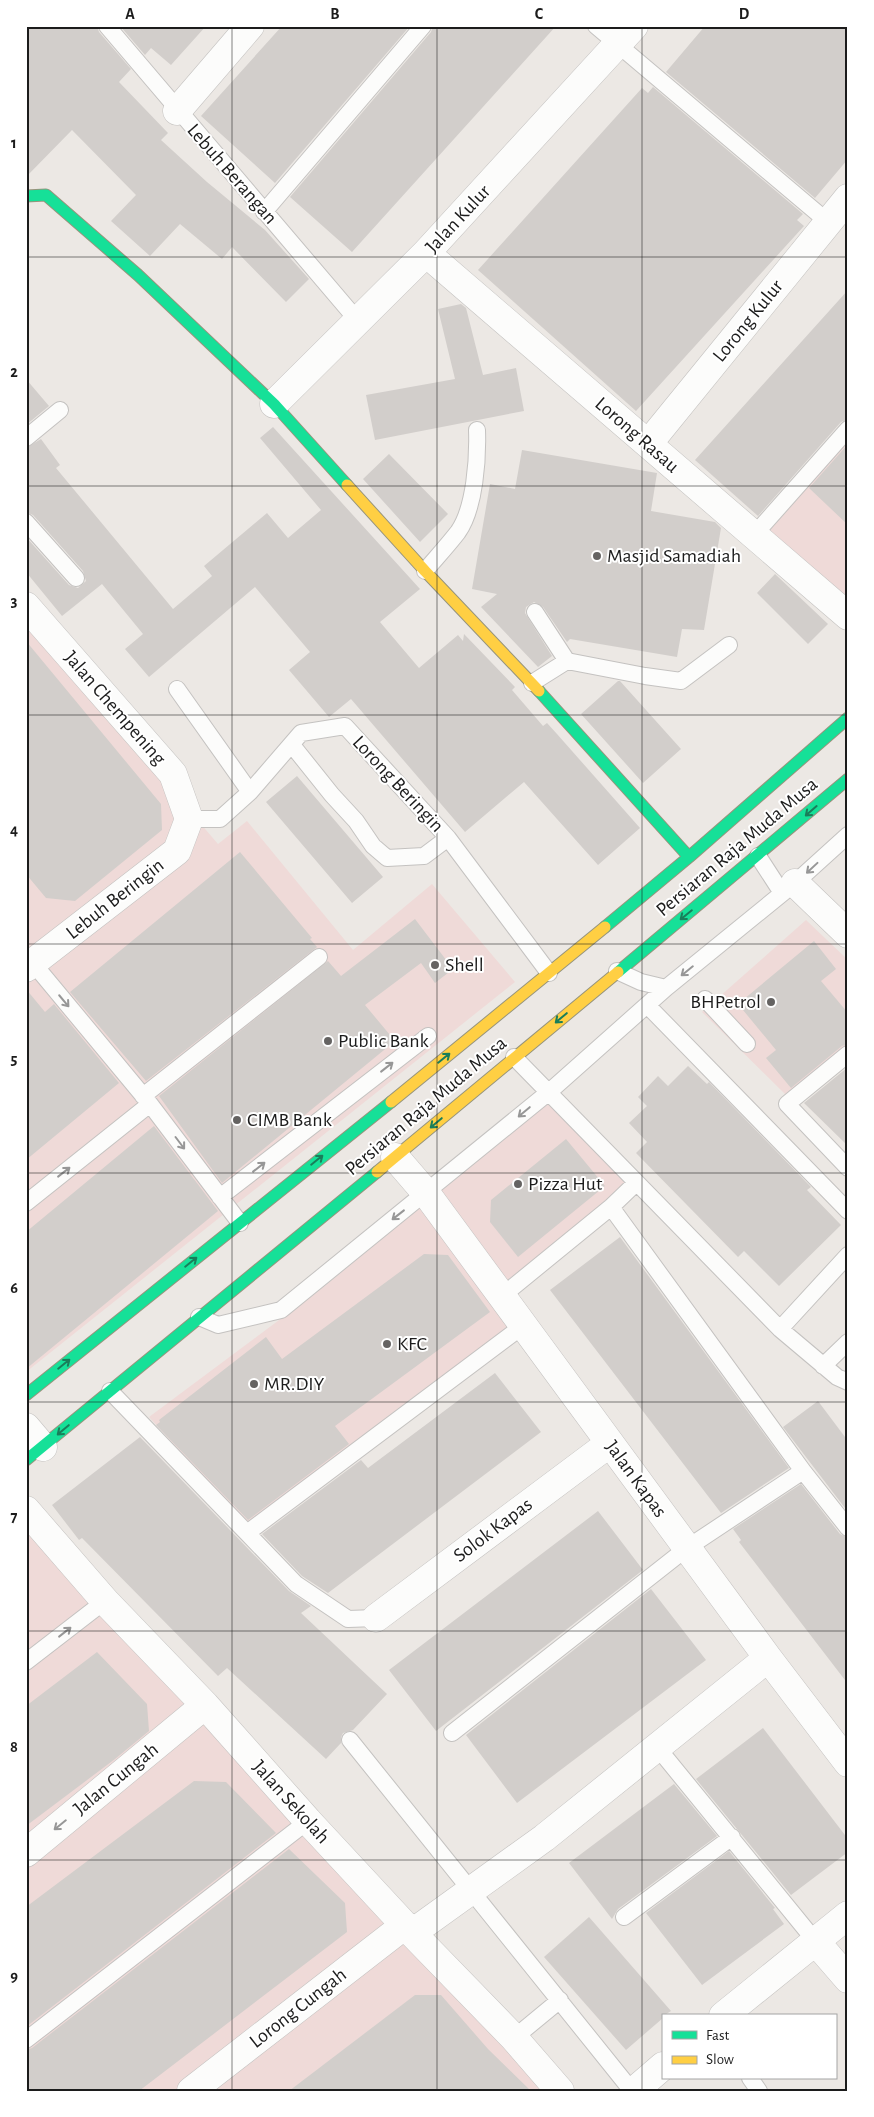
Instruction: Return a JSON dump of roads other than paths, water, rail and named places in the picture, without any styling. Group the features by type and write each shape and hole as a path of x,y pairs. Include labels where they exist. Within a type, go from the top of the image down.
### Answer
{"main road":[{"path":"26,196 46,195 138,275 274,404 425,571 532,683 689,857"},
{"name":"Persiaran Raja Muda Musa","path":"26,1394 549,973 689,857 848,718"},
{"name":"Persiaran Raja Muda Musa","path":"32,1445 110,1390 395,1157 848,779"}],"street":[{"path":"177,111 250,26"},
{"name":"Jalan Kulur","path":"274,404 426,253 626,36"},
{"name":"Lorong Kulur","path":"648,444 848,198"},
{"name":"Lorong Rasau","path":"426,253 848,616"},
{"name":"Jalan Chempening","path":"26,606 173,774 189,819"},
{"name":"Lebuh Beringin","path":"28,962 177,851 189,819"},
{"path":"789,888 848,934"},
{"name":"Jalan Kapas","path":"395,1157 426,1193 768,1658 848,1763"},
{"name":"Solok Kapas","path":"376,1618 610,1443"},
{"name":"Jalan Sekolah","path":"26,1510 105,1601 205,1705 308,1821 408,1929 514,2038 560,2091"},
{"name":"Lorong Cungah","path":"191,2091 408,1929 472,1890 544,1838 768,1658"},
{"name":"Jalan Cungah","path":"26,1853 205,1705"},
{"path":"726,2014 848,1915"},
{"path":"816,1942 848,1979"},
{"path":"633,2091 662,2067"}],"lane":[{"name":"Lebuh Berangan","path":"107,26 177,111 358,321"},
{"path":"264,212 423,26"},
{"path":"596,26 626,36 828,222"},
{"path":"26,438 60,410"},
{"path":"754,535 848,429"},
{"path":"425,571 459,530 470,501 478,461 477,430"},
{"path":"26,522 76,578"},
{"path":"535,612 567,661"},
{"path":"532,683 567,661 681,681 729,645"},
{"path":"177,689 250,792"},
{"name":"Lorong Beringin","path":"189,819 220,819 250,792 301,733 345,726 448,838 549,973"},
{"path":"292,745 332,795 356,821 373,846 387,858 424,856 448,838"},
{"path":"199,1317 218,1325 281,1310 549,1092 666,988 789,888 848,835"},
{"path":"758,856 789,888"},
{"path":"26,1202 319,957"},
{"path":"28,962 147,1100 240,1223"},
{"path":"617,971 641,982 666,988"},
{"path":"705,999 747,1044"},
{"path":"647,1005 848,1210"},
{"path":"220,1197 428,1036"},
{"path":"848,1054 787,1104 848,1168"},
{"path":"514,1057 780,1329 837,1377 848,1382"},
{"path":"502,1296 612,1207 636,1183"},
{"path":"612,1207 803,1470 848,1528"},
{"path":"780,1329 848,1256"},
{"path":"247,1533 524,1325"},
{"path":"823,1366 848,1342"},
{"path":"110,1390 296,1584 348,1619 376,1618"},
{"path":"452,1733 687,1548 803,1470"},
{"path":"26,1662 105,1601"},
{"path":"350,1740 633,2091"},
{"path":"657,1747 732,1836 816,1942"},
{"path":"26,2040 308,1821"},
{"path":"624,1917 732,1836"},
{"path":"514,2038 560,2000"},
{"path":"752,2080 760,2091"}],"place":[{"name":"Masjid Samadiah","path":"597,556"},
{"name":"Shell","path":"435,965"},
{"name":"BHPetrol","path":"771,1002"},
{"name":"Public Bank","path":"328,1041"},
{"name":"CIMB Bank","path":"237,1120"},
{"name":"Pizza Hut","path":"518,1184"},
{"name":"KFC","path":"387,1344"},
{"name":"MR.DIY","path":"254,1384"}]}
